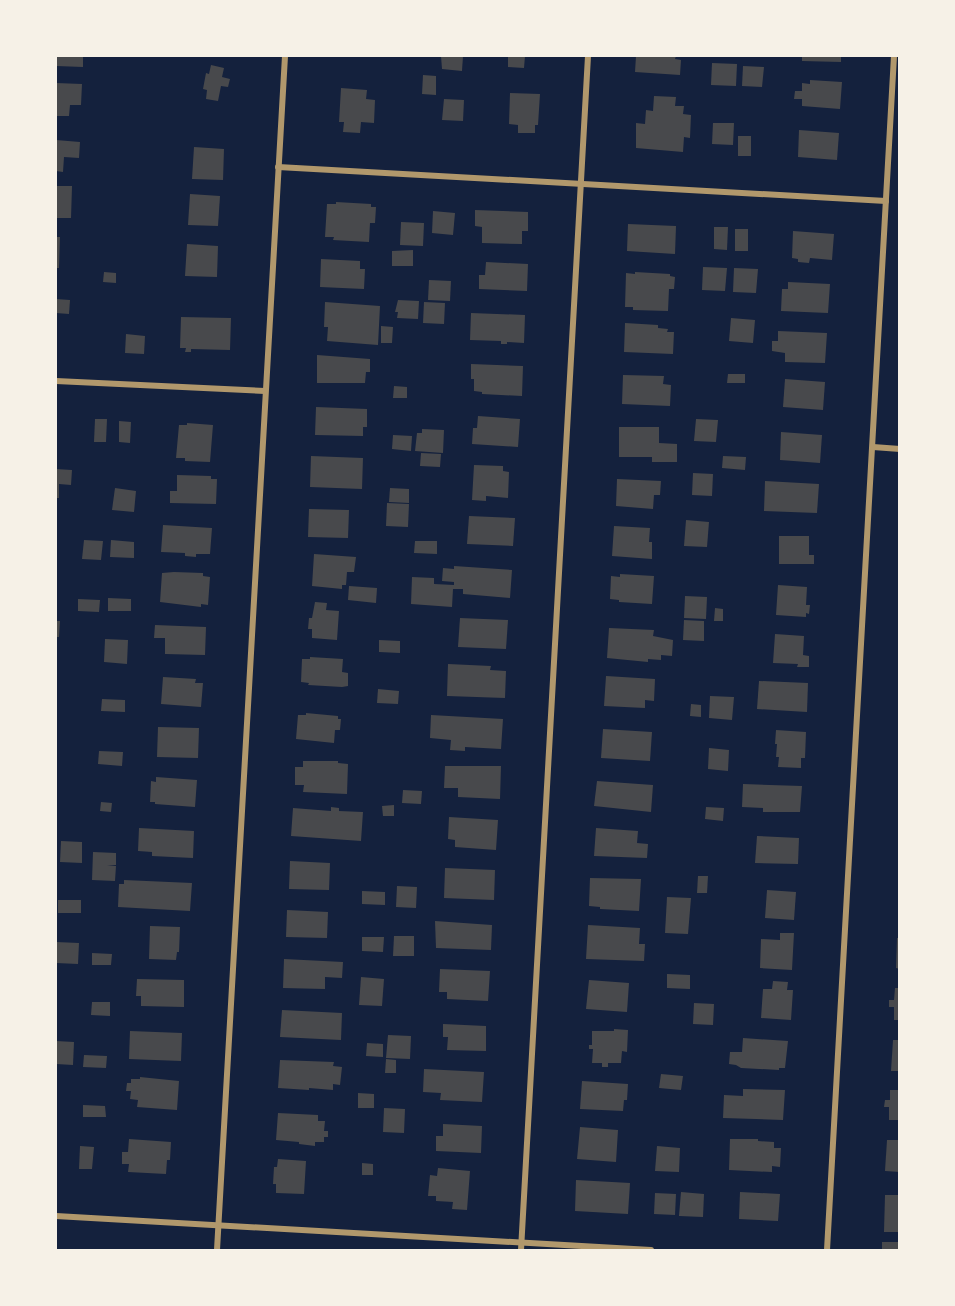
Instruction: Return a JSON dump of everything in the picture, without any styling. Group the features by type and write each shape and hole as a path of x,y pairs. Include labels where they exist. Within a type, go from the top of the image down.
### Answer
{"street":[{"path":"216,1251 285,56"},
{"path":"522,1247 588,56"},
{"path":"827,1251 894,56"},
{"path":"278,167 886,201"},
{"path":"56,381 265,391"},
{"path":"873,447 900,448"},
{"path":"56,1216 522,1247 651,1251"}],"building":[{"path":"56,56 83,56 83,67 56,66"},
{"path":"441,56 463,56 462,71 442,69"},
{"path":"508,56 525,56 524,68 508,67"},
{"path":"636,56 676,56 675,59 681,60 680,75 635,72"},
{"path":"802,56 841,56 841,62 802,61"},
{"path":"712,63 737,64 736,86 711,85"},
{"path":"211,65 224,68 222,77 230,79 228,87 221,86 218,101 206,99 207,90 203,89 206,73 209,74"},
{"path":"743,66 764,67 762,87 742,86"},
{"path":"423,75 436,76 436,95 422,94"},
{"path":"810,80 842,82 840,109 802,106 802,99 794,99 795,91 802,91 802,83 810,84"},
{"path":"56,83 82,84 81,105 70,105 69,116 56,116"},
{"path":"341,88 367,90 366,99 375,100 374,123 361,122 360,133 343,132 344,122 339,122"},
{"path":"510,93 540,94 538,125 535,125 535,133 518,133 518,125 509,124"},
{"path":"654,96 676,97 675,106 684,106 683,114 691,115 690,138 684,137 683,152 636,148 636,123 645,124 646,110 653,111"},
{"path":"444,99 464,100 463,121 442,120"},
{"path":"713,123 734,123 733,145 712,144"},
{"path":"799,130 839,133 837,160 798,157"},
{"path":"738,136 751,136 751,156 738,156"},
{"path":"56,140 80,142 79,158 64,157 63,172 56,171"},
{"path":"194,147 224,149 223,180 192,179"},
{"path":"56,186 72,186 71,218 56,218"},
{"path":"190,194 220,196 218,226 188,225"},
{"path":"336,202 371,204 371,207 376,207 375,223 370,223 369,242 333,240 334,237 325,237 327,204 336,204"},
{"path":"475,210 528,212 528,231 522,231 522,244 482,243 482,227 475,226"},
{"path":"433,211 455,213 453,235 432,233"},
{"path":"401,222 424,223 423,246 400,245"},
{"path":"628,224 676,226 675,254 627,251"},
{"path":"714,227 728,227 727,250 714,249"},
{"path":"735,229 748,229 748,251 735,251"},
{"path":"793,231 834,234 832,260 810,258 809,263 798,262 798,259 792,258"},
{"path":"56,237 60,237 59,268 56,268"},
{"path":"187,244 218,246 217,277 185,276"},
{"path":"413,250 413,266 392,266 392,251"},
{"path":"321,259 360,261 360,269 365,269 364,289 320,287"},
{"path":"486,262 528,264 527,291 479,289 479,275 485,275"},
{"path":"703,267 727,268 725,291 702,290"},
{"path":"734,268 758,269 756,293 733,292"},
{"path":"104,272 116,273 116,283 103,282"},
{"path":"635,272 670,274 675,277 674,289 669,289 668,311 633,310 633,307 625,307 626,273 635,274"},
{"path":"429,280 451,281 450,301 428,300"},
{"path":"788,282 830,284 828,313 781,311 782,289 788,289"},
{"path":"56,299 70,300 69,314 56,313"},
{"path":"398,300 419,301 418,319 397,318 398,312 395,312"},
{"path":"325,302 380,306 378,345 327,341 328,327 324,327"},
{"path":"424,302 445,303 444,324 423,323"},
{"path":"471,313 525,315 524,343 501,344 501,341 470,340"},
{"path":"181,317 231,318 230,350 191,349 191,352 185,352 186,348 180,348"},
{"path":"731,318 755,320 753,343 729,341"},
{"path":"625,323 658,325 658,328 668,329 667,332 674,332 673,354 624,352"},
{"path":"381,326 393,327 392,343 381,343"},
{"path":"778,331 827,333 825,363 785,362 785,353 772,351 772,341 778,341"},
{"path":"126,334 145,336 144,354 125,353"},
{"path":"317,355 370,359 370,372 366,372 365,383 317,383"},
{"path":"471,364 523,366 522,396 482,394 482,392 474,391"},
{"path":"728,374 745,374 745,383 727,383"},
{"path":"623,375 664,376 663,384 671,385 670,406 622,404"},
{"path":"785,379 825,382 823,410 783,407"},
{"path":"394,386 407,387 407,398 393,398"},
{"path":"316,407 367,409 367,427 363,427 363,436 315,435"},
{"path":"478,416 520,419 518,447 472,444 473,428 477,428"},
{"path":"95,419 107,419 106,442 94,442"},
{"path":"696,419 718,420 716,442 694,441"},
{"path":"119,421 131,422 130,443 119,442"},
{"path":"187,423 213,425 210,462 185,461 185,458 176,458 179,425 187,425"},
{"path":"619,427 659,427 659,443 677,444 677,462 652,462 652,457 619,457"},
{"path":"422,429 444,430 443,453 415,451 417,433 422,433"},
{"path":"781,432 822,435 820,463 780,460"},
{"path":"393,435 412,436 411,451 392,449"},
{"path":"421,453 441,454 440,467 420,466"},
{"path":"311,456 363,458 362,489 310,487"},
{"path":"723,456 746,457 745,470 722,468"},
{"path":"474,465 503,466 503,471 509,472 508,498 486,496 486,501 472,500"},
{"path":"56,469 72,470 71,485 59,484 59,498 56,498"},
{"path":"693,473 713,474 712,496 692,495"},
{"path":"177,475 211,476 211,479 217,479 216,504 170,503 170,491 177,491"},
{"path":"617,479 661,481 660,495 654,495 653,509 616,506"},
{"path":"765,481 819,484 817,513 764,511"},
{"path":"115,488 136,491 134,512 112,510"},
{"path":"390,488 409,489 409,503 389,502"},
{"path":"387,503 409,504 408,527 386,526"},
{"path":"309,509 349,510 348,538 308,537"},
{"path":"469,516 515,518 513,546 467,544"},
{"path":"686,520 709,522 707,547 684,546"},
{"path":"163,525 212,528 210,554 196,554 196,557 185,556 185,553 161,552"},
{"path":"614,526 650,528 649,542 652,542 652,559 612,556"},
{"path":"779,536 809,536 809,555 814,555 814,564 779,564"},
{"path":"84,540 103,541 101,560 82,559"},
{"path":"111,540 134,542 134,558 110,557"},
{"path":"415,541 437,541 437,554 414,553"},
{"path":"314,554 356,557 354,572 347,572 346,585 342,585 342,589 312,586"},
{"path":"454,566 512,570 510,598 463,594 463,589 453,589 452,607 411,604 412,577 434,578 434,584 454,585 454,582 442,581 443,568 454,569"},
{"path":"162,573 203,573 203,576 210,577 208,605 201,604 201,607 160,602"},
{"path":"620,574 654,576 652,604 619,602 619,600 610,599 611,576 620,577"},
{"path":"778,585 807,587 806,605 810,605 809,614 806,613 806,617 776,615"},
{"path":"349,586 377,588 376,603 348,600"},
{"path":"685,596 707,597 706,619 684,618"},
{"path":"108,598 131,599 131,611 108,611"},
{"path":"78,599 100,600 99,612 78,611"},
{"path":"315,602 327,603 326,610 339,611 337,640 312,638 312,629 308,629"},
{"path":"715,608 723,609 723,621 714,621"},
{"path":"460,618 508,620 506,649 458,647"},
{"path":"684,620 704,621 704,641 683,640"},
{"path":"56,621 60,621 59,637 56,637"},
{"path":"155,625 206,627 205,655 165,654 165,638 154,638"},
{"path":"609,628 654,630 653,636 673,640 672,656 661,655 661,660 648,659 648,662 607,658"},
{"path":"775,634 804,636 803,655 809,656 809,667 773,663"},
{"path":"105,639 128,640 127,664 104,662"},
{"path":"379,640 400,641 400,653 379,652"},
{"path":"310,657 343,659 342,672 348,673 348,686 308,685 309,683 301,682 302,659 310,659"},
{"path":"448,664 491,666 490,670 506,671 505,698 447,696"},
{"path":"606,676 655,679 654,701 645,700 645,708 604,706"},
{"path":"163,677 196,679 195,683 203,683 201,707 161,704"},
{"path":"759,681 808,683 807,712 757,709"},
{"path":"378,689 399,691 398,704 377,703"},
{"path":"710,696 734,697 732,720 709,718"},
{"path":"102,699 125,700 125,712 101,711"},
{"path":"691,704 701,705 701,717 690,716"},
{"path":"306,713 338,716 338,719 341,719 340,730 335,730 334,743 296,739 298,715 306,715"},
{"path":"431,715 503,719 501,749 465,747 465,751 450,750 451,740 430,738"},
{"path":"158,727 199,728 198,758 157,757"},
{"path":"603,729 652,732 650,761 601,758"},
{"path":"776,730 806,732 805,758 801,758 801,768 778,767"},
{"path":"709,748 729,750 728,771 708,769"},
{"path":"99,751 123,752 122,766 98,764"},
{"path":"303,761 338,761 338,763 348,764 347,794 303,792 304,785 295,785 295,767 303,767"},
{"path":"445,766 501,766 500,799 458,797 458,788 444,788"},
{"path":"156,777 197,780 195,807 150,802 151,781 156,782"},
{"path":"597,781 653,785 651,812 594,806"},
{"path":"743,784 802,786 800,812 763,812 763,808 742,807"},
{"path":"403,790 422,791 421,804 402,803"},
{"path":"101,802 112,803 111,812 100,811"},
{"path":"394,805 394,816 383,816 382,806"},
{"path":"331,807 339,808 339,811 363,812 361,841 291,836 293,808 331,811"},
{"path":"706,807 724,808 723,821 705,819"},
{"path":"449,817 498,820 496,850 455,847 455,840 448,839"},
{"path":"139,828 194,831 193,858 152,856 152,852 138,851"},
{"path":"596,828 638,831 637,843 648,844 647,858 594,856"},
{"path":"757,836 799,838 798,864 755,863"},
{"path":"61,841 82,842 82,863 60,862"},
{"path":"93,852 116,853 116,865 107,865 116,866 115,881 92,880"},
{"path":"290,861 330,863 329,890 289,889"},
{"path":"445,868 495,870 494,900 444,898"},
{"path":"698,876 708,876 707,893 697,893"},
{"path":"590,878 641,879 639,911 600,909 600,907 589,906"},
{"path":"124,880 192,883 190,911 118,907 119,884 124,884"},
{"path":"397,886 417,887 416,908 396,907"},
{"path":"767,890 796,892 794,920 765,918"},
{"path":"362,891 385,892 385,905 362,904"},
{"path":"667,897 691,898 688,934 665,933"},
{"path":"58,900 81,900 81,913 58,913"},
{"path":"287,910 328,912 327,938 286,937"},
{"path":"435,921 492,925 491,950 436,948"},
{"path":"588,925 640,928 639,944 645,944 644,961 586,959"},
{"path":"150,926 180,927 179,952 177,952 176,960 149,959"},
{"path":"780,933 794,933 792,970 760,968 761,939 780,940"},
{"path":"394,936 414,936 414,956 393,956"},
{"path":"362,937 384,937 383,952 362,951"},
{"path":"897,938 900,938 900,969 896,968"},
{"path":"56,942 79,943 78,964 56,963"},
{"path":"92,953 112,954 111,965 92,965"},
{"path":"284,959 343,962 342,978 325,977 325,989 283,988"},
{"path":"440,969 490,971 488,1001 447,999 447,992 439,992"},
{"path":"667,974 690,975 690,989 667,988"},
{"path":"361,977 384,979 382,1006 359,1005"},
{"path":"137,979 184,980 184,1007 141,1006 141,996 136,996"},
{"path":"589,980 629,983 627,1012 586,1009"},
{"path":"773,981 788,982 787,990 793,990 791,1020 761,1018 763,989 772,989"},
{"path":"895,988 900,988 900,1020 894,1020 894,1007 889,1007 889,1000 894,1000"},
{"path":"92,1002 110,1002 110,1016 91,1015"},
{"path":"694,1003 714,1004 713,1025 693,1024"},
{"path":"282,1010 342,1013 341,1040 280,1037"},
{"path":"443,1024 486,1026 486,1051 447,1050 448,1037 443,1037"},
{"path":"614,1029 628,1030 627,1052 622,1051 621,1063 608,1063 608,1067 602,1067 602,1063 592,1063 593,1049 589,1049 589,1045 592,1045 592,1031 614,1031"},
{"path":"130,1031 182,1033 181,1061 129,1059"},
{"path":"388,1035 411,1036 410,1059 386,1058"},
{"path":"743,1038 788,1041 785,1068 779,1068 779,1070 741,1068 729,1064 730,1052 742,1052"},
{"path":"893,1040 900,1040 900,1071 891,1071"},
{"path":"56,1041 74,1042 73,1065 56,1064"},
{"path":"367,1043 383,1044 383,1057 366,1056"},
{"path":"84,1055 107,1056 106,1068 83,1067"},
{"path":"386,1059 396,1060 396,1073 385,1073"},
{"path":"280,1060 334,1062 333,1066 342,1067 340,1085 333,1084 333,1090 278,1088"},
{"path":"424,1069 484,1072 482,1102 440,1100 441,1093 423,1092"},
{"path":"661,1074 683,1076 681,1090 659,1088"},
{"path":"140,1077 179,1081 177,1110 137,1107 138,1100 130,1099 131,1091 126,1091 127,1083 131,1083 131,1079 140,1079"},
{"path":"582,1081 628,1084 627,1100 624,1100 623,1111 580,1109"},
{"path":"743,1089 785,1090 783,1120 723,1118 724,1095 743,1096"},
{"path":"890,1090 900,1090 900,1120 889,1120 889,1107 884,1107 885,1100 890,1100"},
{"path":"358,1093 374,1094 374,1108 358,1108"},
{"path":"83,1105 105,1106 106,1117 83,1117"},
{"path":"384,1108 405,1109 404,1133 383,1132"},
{"path":"278,1113 318,1115 318,1121 325,1121 324,1131 328,1131 328,1137 324,1137 324,1142 315,1142 315,1146 276,1140"},
{"path":"443,1124 482,1126 481,1153 436,1151 436,1136 443,1136"},
{"path":"580,1127 618,1130 616,1162 577,1159"},
{"path":"129,1139 171,1142 166,1174 128,1172 129,1164 122,1164 122,1152 128,1152"},
{"path":"730,1139 758,1139 758,1141 774,1142 774,1148 781,1148 780,1167 772,1166 772,1172 729,1170"},
{"path":"887,1140 900,1140 900,1172 885,1171"},
{"path":"80,1146 94,1147 92,1169 79,1169"},
{"path":"657,1146 680,1148 679,1172 655,1171"},
{"path":"278,1159 306,1161 304,1194 276,1193 276,1184 273,1184 274,1167 277,1167"},
{"path":"362,1163 373,1164 373,1175 362,1175"},
{"path":"438,1168 470,1171 467,1210 452,1209 453,1202 436,1201 436,1196 428,1196 430,1175 437,1176"},
{"path":"576,1180 630,1183 628,1214 575,1211"},
{"path":"681,1192 704,1194 703,1217 679,1216"},
{"path":"740,1192 780,1194 778,1221 739,1219"},
{"path":"655,1193 676,1194 675,1215 654,1214"},
{"path":"885,1195 900,1195 900,1232 884,1232"},
{"path":"882,1242 900,1242 900,1250 882,1250"}]}
